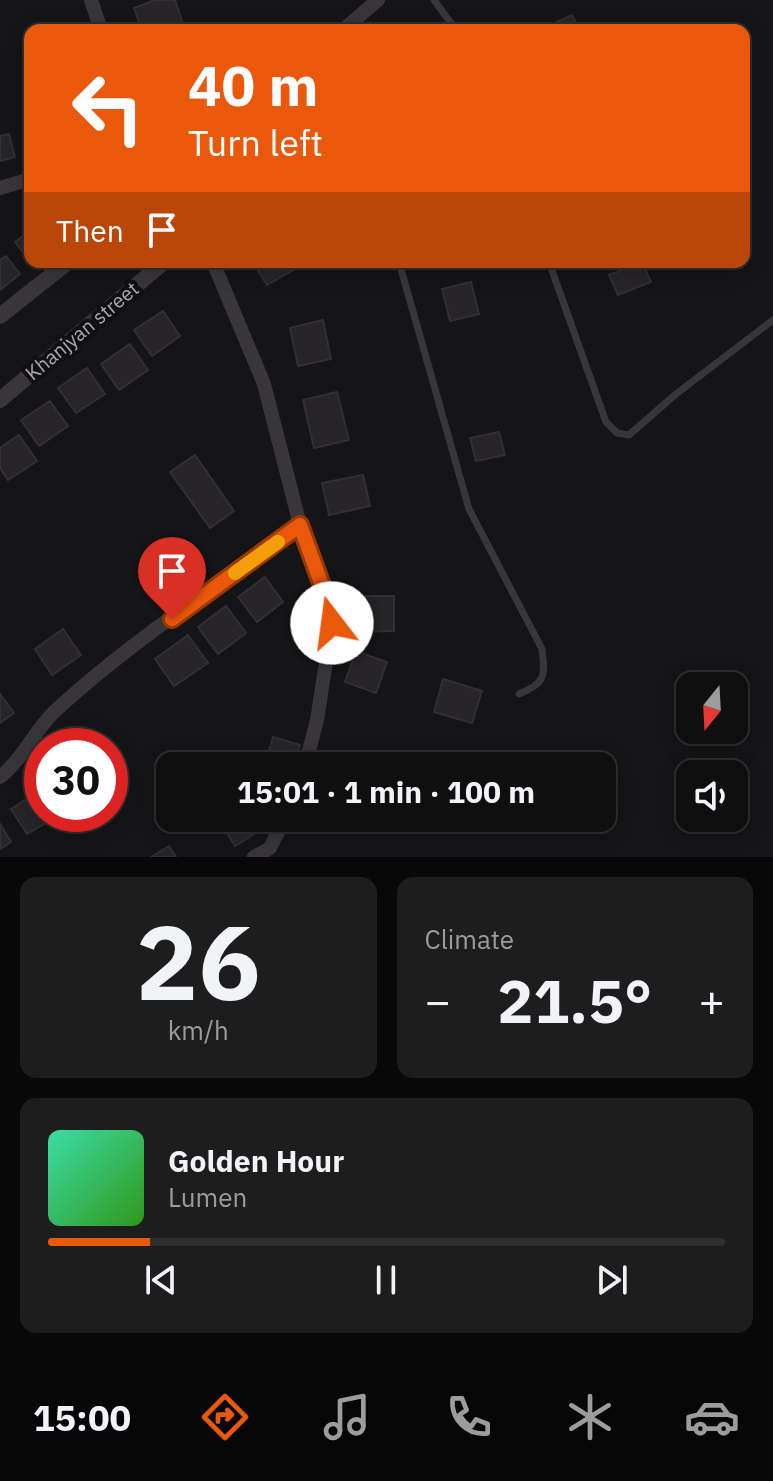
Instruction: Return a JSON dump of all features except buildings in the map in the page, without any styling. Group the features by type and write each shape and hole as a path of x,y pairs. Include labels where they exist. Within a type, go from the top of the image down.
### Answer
{"street":[{"path":"91,0 99,24"},
{"path":"350,24 378,0"},
{"path":"0,188 24,181"},
{"path":"0,316 60,268"},
{"name":"Khanjyan street","path":"0,400 157,268"},
{"path":"216,268 264,384 300,525 332,623 317,720 309,752"},
{"path":"0,777 12,767 52,714 121,656 300,525"},
{"path":"254,857 270,848 278,832"}],"lane":[{"path":"434,0 452,24"},
{"path":"401,268 469,509 542,649 544,670 541,681 535,688 519,694"},
{"path":"551,268 606,422 617,433 629,435 639,429 676,394 773,320"}],"slow traffic":[{"path":"235,573 278,542"}],"route":[{"path":"172,619 300,525 332,623"}]}
